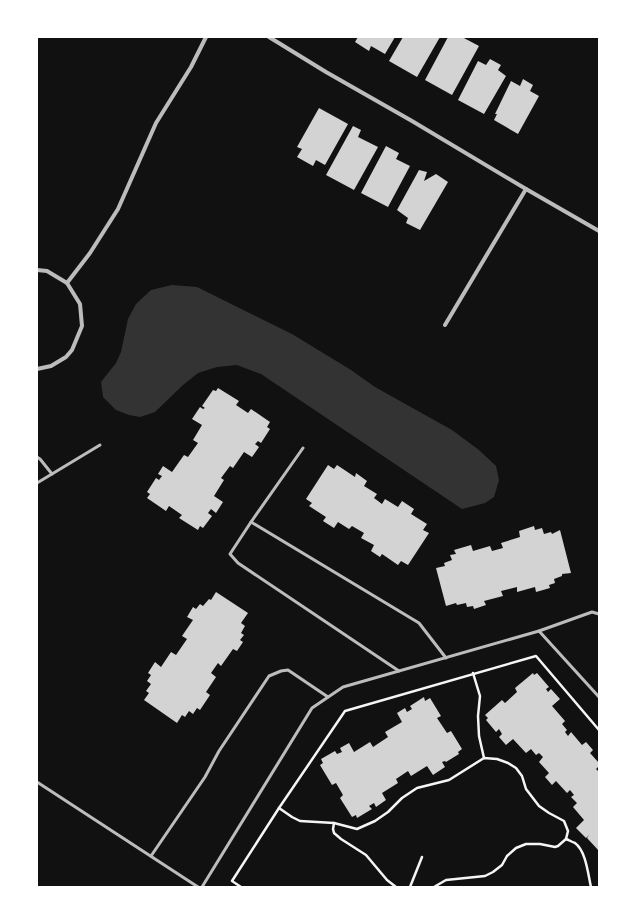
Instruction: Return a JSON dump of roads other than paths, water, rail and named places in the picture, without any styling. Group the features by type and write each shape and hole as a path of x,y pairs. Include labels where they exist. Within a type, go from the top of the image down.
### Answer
{"street":[{"path":"67,283 90,253 118,209 156,123 191,67 206,37"},
{"path":"269,37 326,72 599,231"},
{"path":"445,325 526,189"},
{"path":"37,270 47,271 67,283 80,304 82,326 72,350 66,357 51,366 37,369"}],"lane":[{"path":"37,483 100,445"},
{"path":"303,448 230,554 238,563 399,671"},
{"path":"37,457 52,474"},
{"path":"251,522 419,623 446,658"},
{"path":"202,887 312,708 343,687 539,631 592,612 599,614"},
{"path":"539,631 599,697"},
{"path":"151,856 205,777 219,751 269,676 288,670 328,698"},
{"path":"37,782 198,887"}]}
